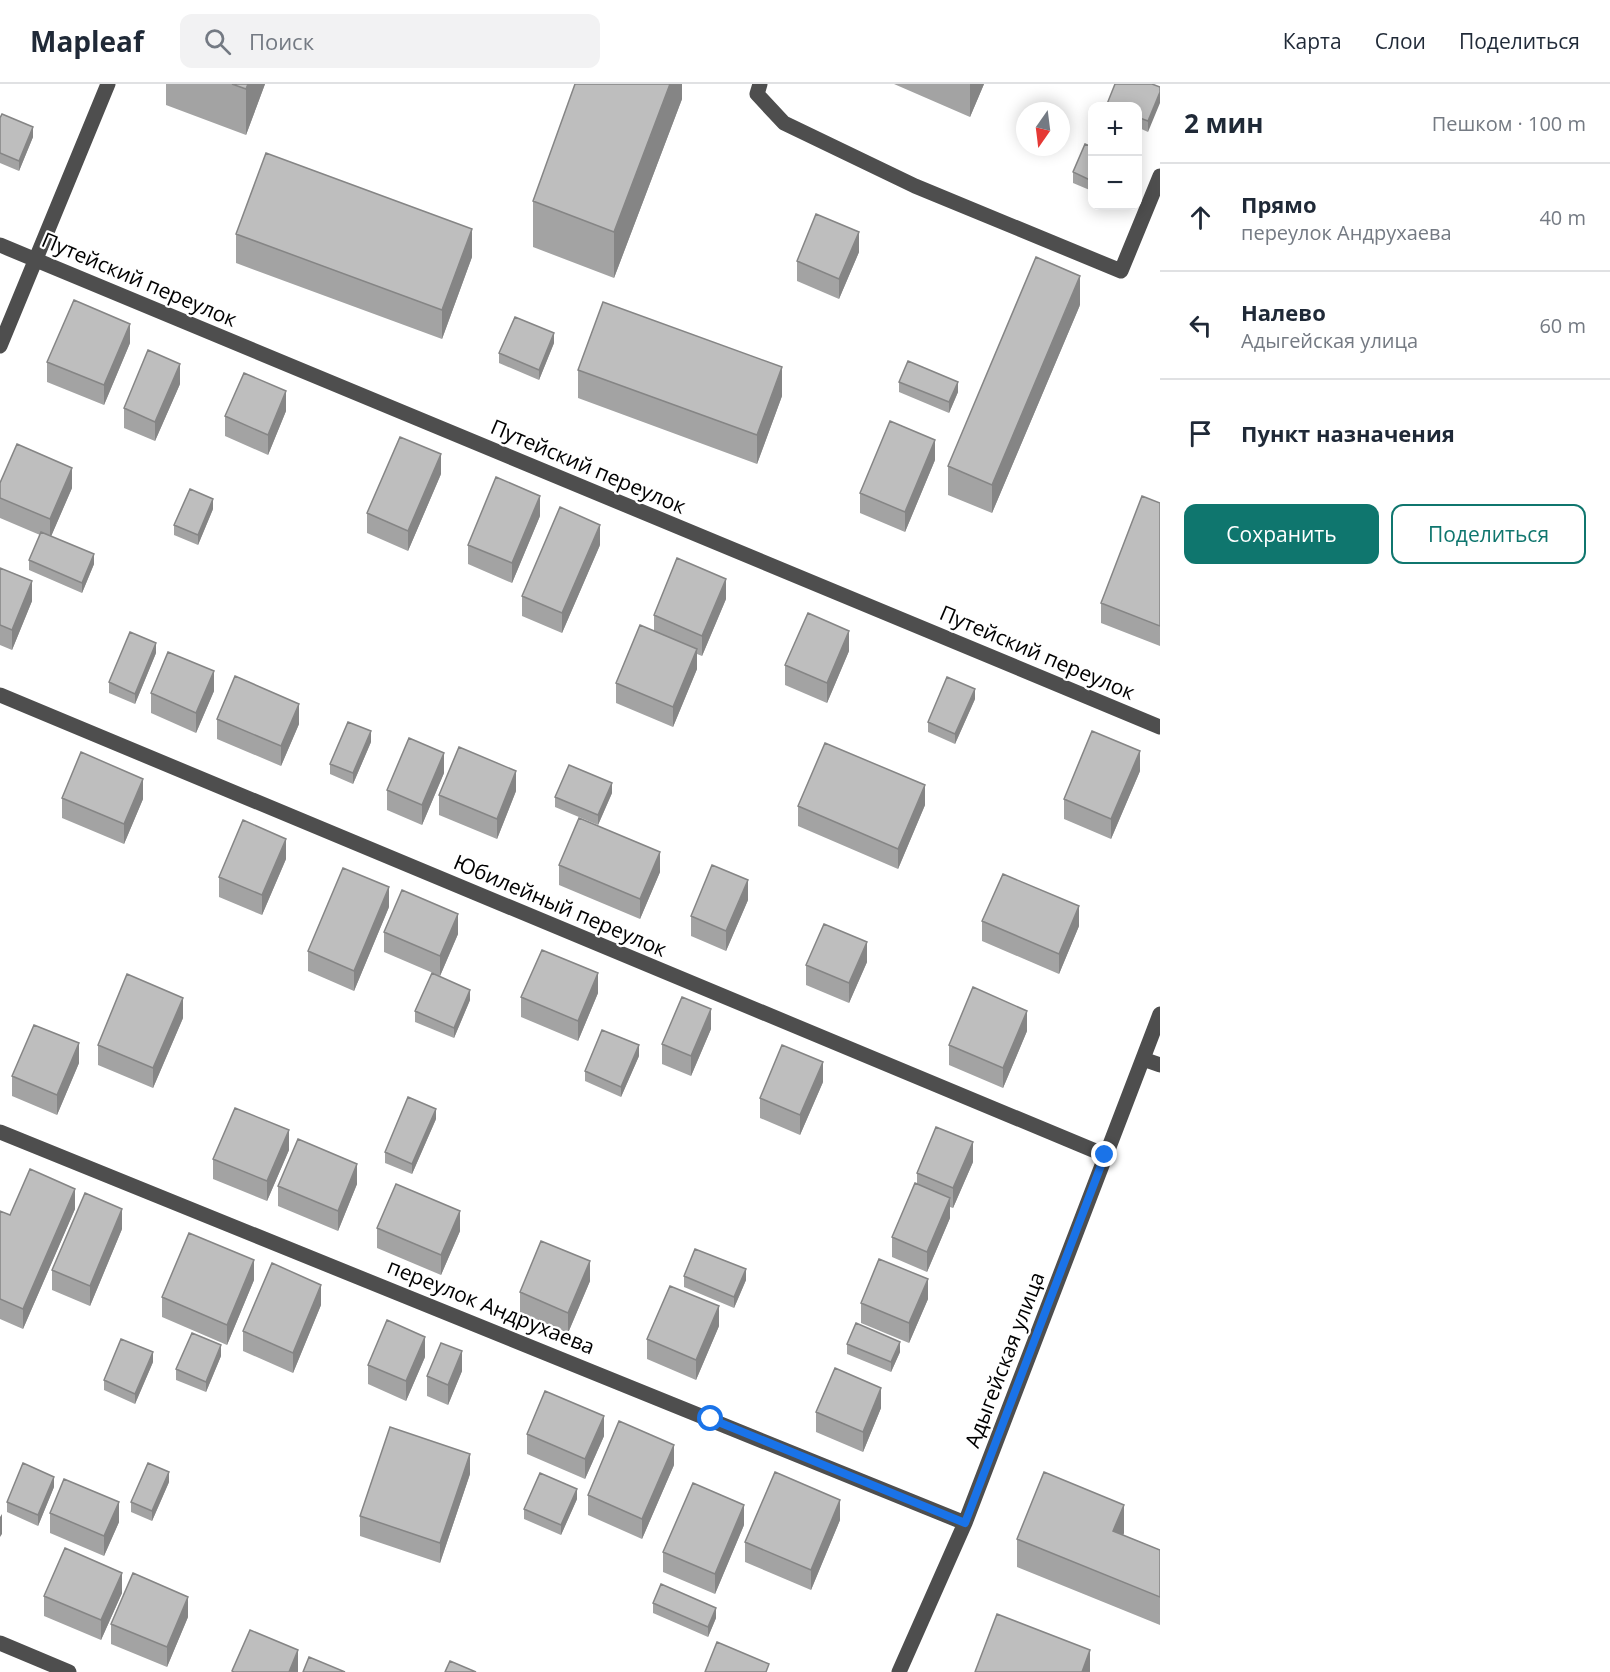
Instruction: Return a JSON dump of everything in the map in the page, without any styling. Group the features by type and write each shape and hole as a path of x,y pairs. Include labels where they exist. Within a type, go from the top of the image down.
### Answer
{"street":[{"path":"0,346 108,84"},
{"path":"760,84 757,93 784,123 915,186 1121,272 1160,176"},
{"name":"Путейский переулок","path":"0,245 1160,727"},
{"name":"Юбилейный переулок","path":"0,695 1105,1155"},
{"name":"Адыгейская улица","path":"898,1672 965,1523 1160,1014"},
{"path":"1143,1059 1160,1065"},
{"name":"переулок Андрухаева","path":"0,1132 965,1523"},
{"path":"0,1643 69,1672"}],"building":[{"path":"232,84 248,84 246,89"},
{"path":"575,84 670,84 614,232 533,201"},
{"path":"1115,84 1152,84 1160,87 1148,121 1142,119 1142,102 1108,102"},
{"path":"2,114 33,127 19,161 0,153"},
{"path":"1085,144 1088,145 1088,179 1073,172"},
{"path":"266,153 472,229 442,310 236,234"},
{"path":"816,214 859,232 839,279 797,261"},
{"path":"1036,257 1080,276 992,485 948,466"},
{"path":"74,300 130,324 104,385 47,362"},
{"path":"603,302 782,367 757,435 578,370"},
{"path":"515,317 554,333 539,370 499,353"},
{"path":"148,350 180,364 155,422 124,408"},
{"path":"908,361 958,382 949,402 899,382"},
{"path":"244,373 286,391 268,435 225,416"},
{"path":"890,421 935,440 905,512 860,493"},
{"path":"400,437 441,454 408,531 367,513"},
{"path":"17,444 72,468 50,519 0,498 0,483"},
{"path":"496,477 540,496 512,563 468,545"},
{"path":"190,489 213,499 198,535 174,525"},
{"path":"1142,496 1160,503 1160,626 1101,603"},
{"path":"560,507 600,525 562,613 522,596"},
{"path":"41,532 94,554 82,583 29,560"},
{"path":"677,558 726,579 702,636 654,615"},
{"path":"0,568 32,581 12,630 0,625"},
{"path":"808,613 849,631 827,683 785,665"},
{"path":"640,625 697,649 673,707 616,683"},
{"path":"130,632 156,643 135,694 109,682"},
{"path":"168,652 214,671 196,713 151,693"},
{"path":"235,676 299,704 281,746 217,719"},
{"path":"947,677 975,689 955,734 928,722"},
{"path":"348,722 371,731 353,773 330,764"},
{"path":"1092,731 1140,751 1111,819 1064,799"},
{"path":"409,738 444,753 422,805 387,790"},
{"path":"825,743 925,785 898,849 798,806"},
{"path":"459,747 516,771 497,819 439,795"},
{"path":"81,752 143,779 124,824 62,798"},
{"path":"569,765 612,783 598,815 555,797"},
{"path":"579,818 660,852 640,899 559,865"},
{"path":"243,820 286,839 262,895 219,877"},
{"path":"712,865 748,880 726,931 691,916"},
{"path":"343,868 389,887 354,971 308,951"},
{"path":"1003,874 1079,906 1059,954 982,921"},
{"path":"402,890 458,914 440,956 384,932"},
{"path":"824,924 867,942 849,983 806,965"},
{"path":"542,950 598,973 578,1021 521,997"},
{"path":"432,973 470,990 454,1028 415,1011"},
{"path":"127,974 183,998 153,1068 98,1045"},
{"path":"973,987 1027,1011 1003,1068 949,1045"},
{"path":"682,997 711,1009 691,1056 662,1044"},
{"path":"34,1025 79,1043 57,1095 12,1076"},
{"path":"602,1030 639,1045 621,1087 585,1071"},
{"path":"782,1045 823,1062 800,1115 760,1098"},
{"path":"408,1097 436,1109 412,1164 385,1152"},
{"path":"235,1108 289,1130 267,1181 213,1159"},
{"path":"936,1127 973,1142 953,1188 917,1173"},
{"path":"298,1139 357,1164 338,1211 278,1186"},
{"path":"30,1169 75,1189 23,1309 0,1299 0,1211 10,1215"},
{"path":"915,1183 950,1198 927,1252 892,1237"},
{"path":"396,1184 460,1211 441,1255 377,1228"},
{"path":"85,1193 122,1209 90,1286 52,1270"},
{"path":"189,1233 254,1260 227,1325 162,1297"},
{"path":"541,1241 590,1261 568,1313 520,1292"},
{"path":"695,1249 746,1269 734,1297 684,1276"},
{"path":"879,1259 928,1279 909,1323 861,1303"},
{"path":"272,1263 321,1285 293,1353 243,1331"},
{"path":"670,1286 719,1306 696,1360 647,1339"},
{"path":"387,1320 425,1337 406,1381 368,1365"},
{"path":"856,1323 900,1342 891,1362 847,1344"},
{"path":"192,1333 221,1345 206,1382 176,1369"},
{"path":"121,1339 153,1352 135,1394 104,1380"},
{"path":"441,1343 462,1351 448,1385 427,1376"},
{"path":"835,1368 881,1388 863,1432 816,1412"},
{"path":"545,1391 604,1416 585,1459 527,1434"},
{"path":"619,1421 674,1445 642,1519 588,1495"},
{"path":"390,1427 470,1454 440,1543 360,1516"},
{"path":"23,1463 54,1477 38,1515 7,1502"},
{"path":"148,1463 169,1472 152,1511 131,1502"},
{"path":"775,1472 840,1500 811,1570 745,1542"},
{"path":"1044,1472 1124,1505 1113,1531 1160,1550 1160,1597 1017,1539"},
{"path":"540,1473 577,1489 561,1525 524,1509"},
{"path":"64,1479 119,1502 104,1536 50,1513"},
{"path":"693,1483 744,1505 715,1574 663,1552"},
{"path":"65,1548 122,1573 101,1620 44,1596"},
{"path":"133,1573 188,1597 167,1647 111,1624"},
{"path":"661,1584 716,1608 708,1627 653,1603"},
{"path":"997,1614 1090,1650 1082,1672 975,1672"},
{"path":"250,1630 298,1650 289,1672 232,1671"},
{"path":"717,1642 769,1664 766,1672 705,1672"},
{"path":"309,1657 345,1672 303,1672"},
{"path":"450,1661 476,1672 445,1672"}],"route":[{"path":"711,1419 965,1523 1105,1155"}]}
